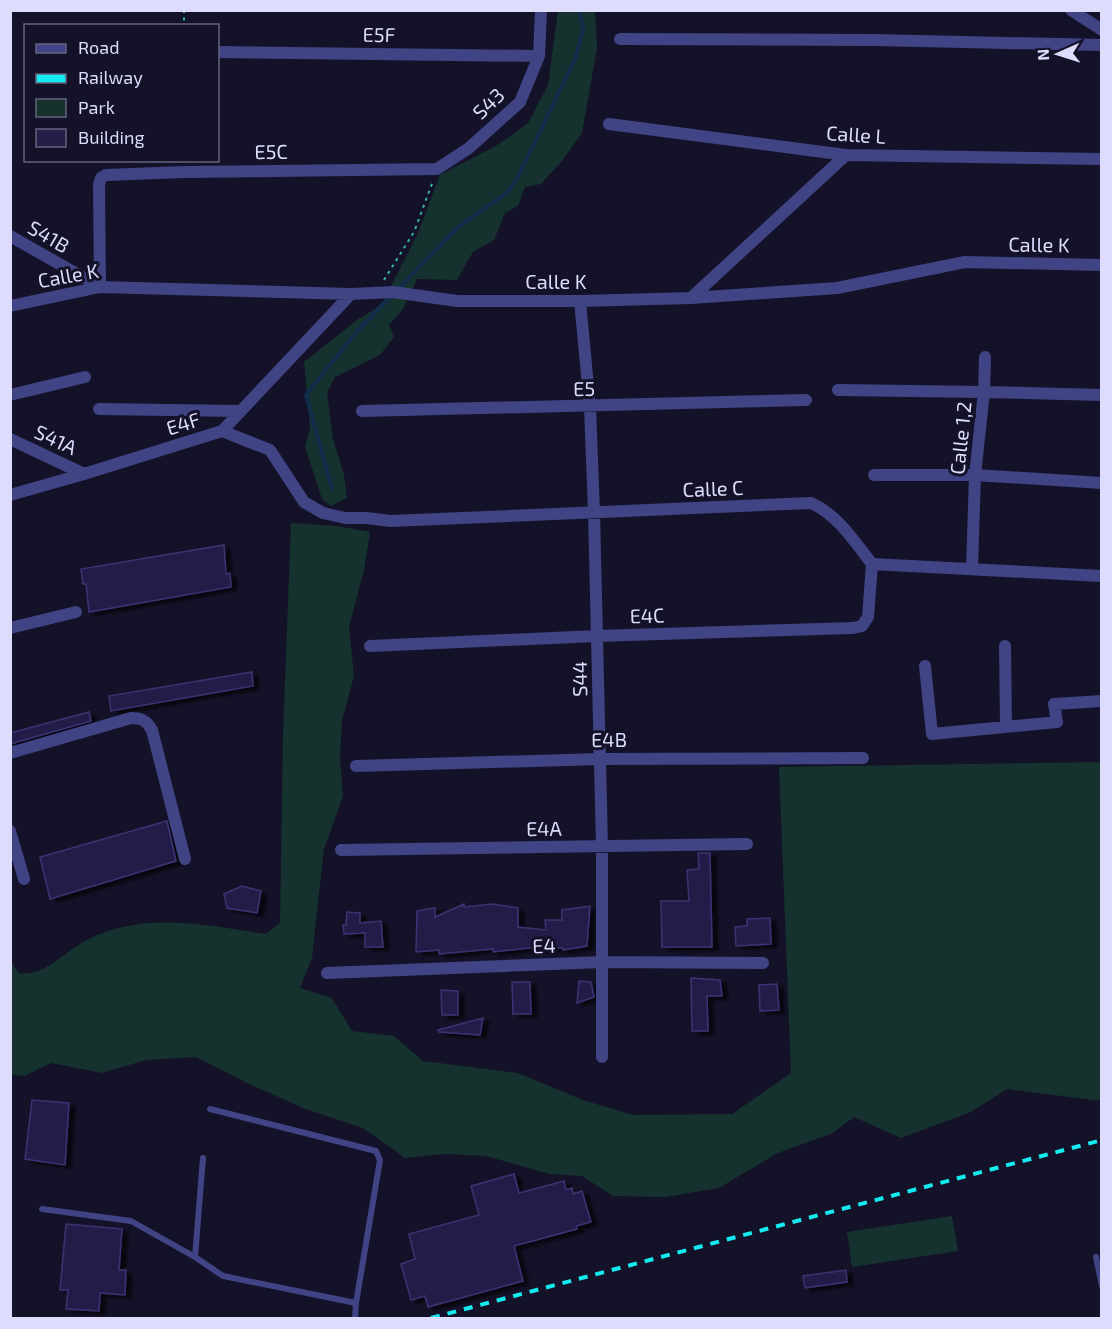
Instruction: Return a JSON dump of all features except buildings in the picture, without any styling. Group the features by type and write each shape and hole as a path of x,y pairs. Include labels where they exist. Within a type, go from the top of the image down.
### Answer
{"street":[{"name":"S43","path":"437,169 469,148 520,102 539,56 541,10"},
{"path":"1071,10 1101,30"},
{"path":"620,39 874,40 1101,45"},
{"name":"E5F","path":"219,52 539,56"},
{"name":"Calle L","path":"609,124 846,155 1101,159"},
{"path":"691,298 846,155"},
{"name":"E5C","path":"100,287 99,185 101,178 106,175 437,169"},
{"name":"S41B","path":"10,236 100,287"},
{"name":"Calle K","path":"10,306 100,287 351,294 393,292 457,301 691,298 837,288 965,262 1101,265"},
{"name":"E4F","path":"10,495 222,431 351,294"},
{"name":"S44","path":"580,301 590,407 594,512 602,846 602,1057"},
{"path":"838,390 984,392 986,357"},
{"path":"10,394 85,377"},
{"name":"Calle 1,2","path":"972,569 975,475 984,392 1101,394"},
{"name":"E5","path":"362,411 806,400"},
{"path":"99,409 240,411"},
{"name":"Calle C","path":"222,431 270,450 304,502 323,513 345,518 391,521 811,503 824,509 837,520 872,564"},
{"name":"S41A","path":"10,440 84,474"},
{"path":"874,475 975,475 1101,483"},
{"path":"872,564 1101,576"},
{"name":"E4C","path":"370,646 853,628 862,626 868,617 872,564"},
{"path":"10,628 76,612"},
{"path":"1005,646 1006,727"},
{"path":"925,666 932,734 1057,722 1054,704 1101,701"},
{"path":"10,753 131,718 143,719 152,730 185,859"},
{"name":"E4B","path":"356,766 600,759 863,758"},
{"path":"10,831 24,879"},
{"name":"E4A","path":"342,850 747,844"},
{"name":"E4","path":"327,973 602,962 763,963"}],"lane":[{"path":"210,1109 376,1151 380,1160 355,1318"},
{"path":"195,1257 203,1158"},
{"path":"42,1209 131,1221 195,1257 223,1276 356,1304"},
{"path":"1096,1257 1101,1286"}],"path":[{"path":"376,293 414,232 437,169"}],"green space":[{"path":"558,11 595,11 597,48 582,133 562,161 541,184 525,187 518,206 505,213 494,240 473,252 457,280 417,279 403,309 389,325 394,337 380,355 335,377 327,393 333,439 344,475 347,498 331,506 322,499 305,447 310,428 304,362 358,319 381,306 418,233 440,175 499,144 528,123 548,85"},
{"path":"291,523 337,526 370,532 364,570 349,627 354,676 342,721 340,758 343,796 324,849 312,958 300,988 332,998 352,1031 394,1036 423,1061 518,1073 583,1100 633,1115 732,1114 791,1073 779,767 1101,762 1101,1101 1007,1089 971,1112 901,1138 854,1117 833,1133 778,1153 719,1188 665,1197 613,1196 582,1176 550,1174 486,1156 444,1154 405,1158 363,1128 303,1108 196,1057 146,1060 102,1073 51,1063 24,1076 11,1075 11,961 19,974 38,971 89,939 110,930 132,925 199,924 266,934 280,923 283,734"},
{"path":"952,1216 958,1251 852,1267 847,1232"}],"waterway":[{"path":"398,289 458,227 508,192 519,175 575,59 583,30 580,10"},
{"path":"332,489 306,395 359,329 391,296"}],"railway":[{"path":"431,1318 1102,1140"}]}
